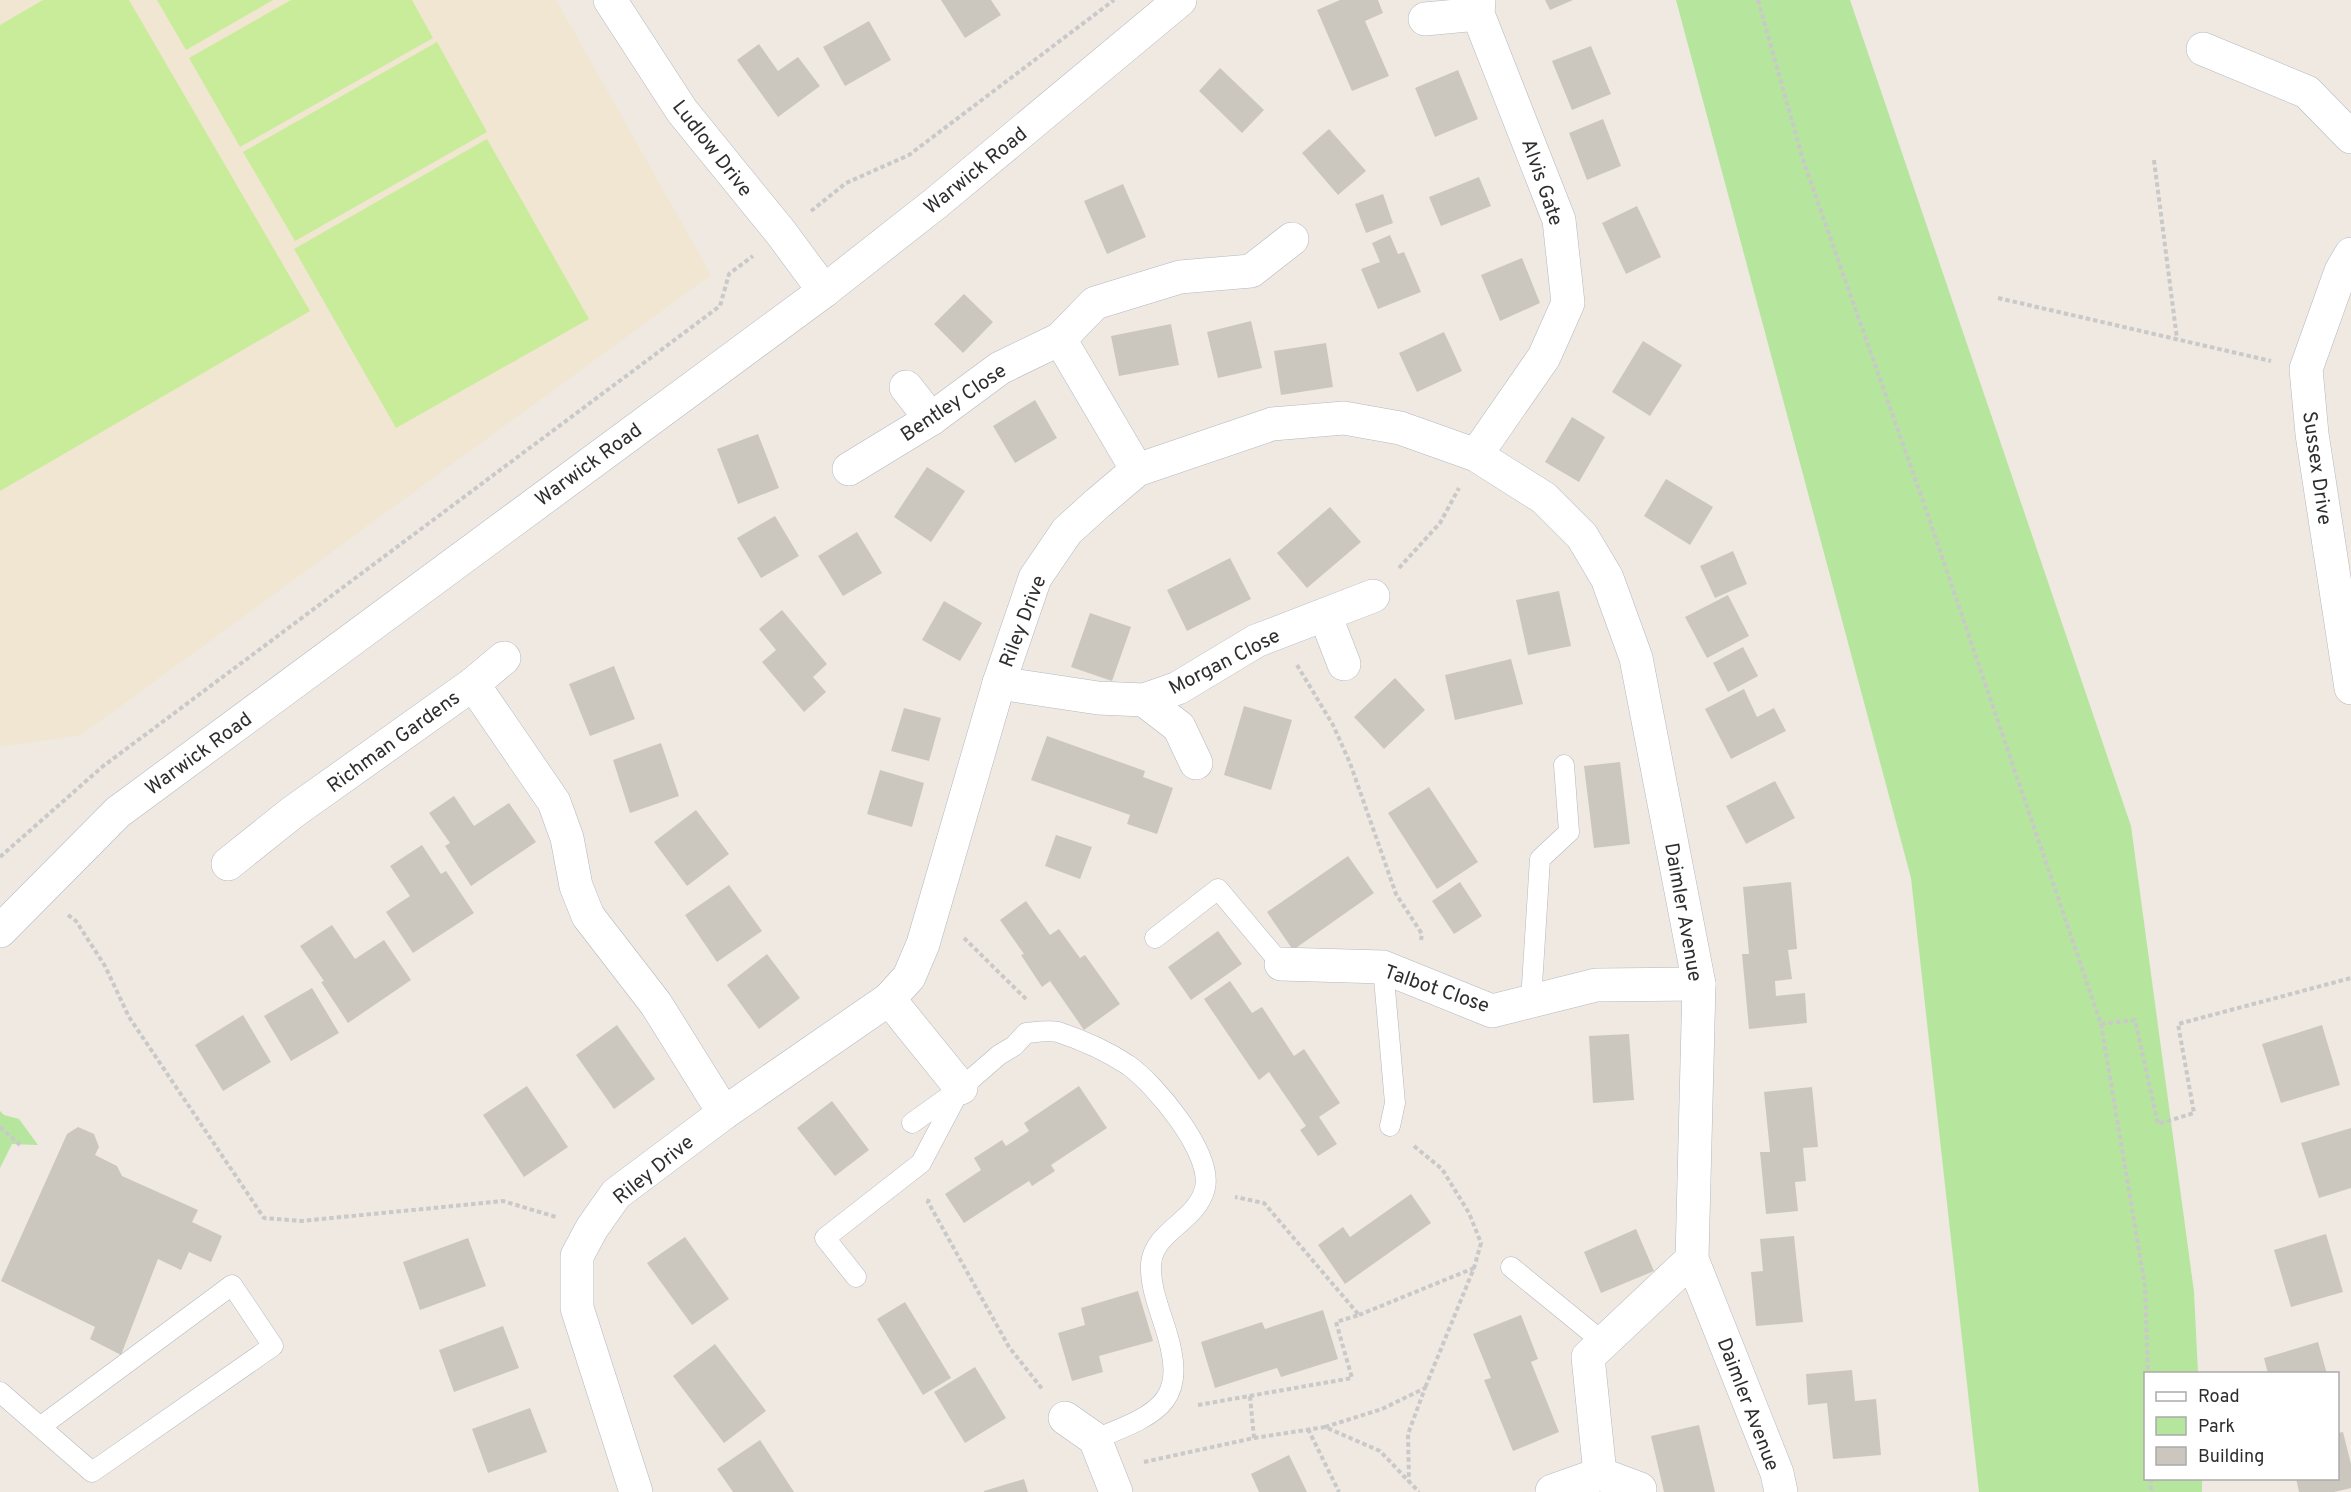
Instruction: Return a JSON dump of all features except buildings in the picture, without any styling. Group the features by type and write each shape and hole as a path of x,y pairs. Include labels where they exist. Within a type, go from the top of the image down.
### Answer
{"street":[{"name":"Ludlow Drive","path":"610,0 682,111 782,234 824,291"},
{"name":"Warwick Road","path":"0,931 118,812 824,291 936,203 1180,0"},
{"path":"1425,19 1479,7"},
{"name":"Alvis Gate","path":"1476,456 1544,357 1568,303 1558,220 1479,7"},
{"path":"2203,49 2307,92 2351,137"},
{"name":"Bentley Close","path":"849,469 932,419 1000,368 1060,339 1095,303 1180,277 1251,271 1292,239"},
{"name":"Sussex Drive","path":"2351,254 2341,271 2306,369 2312,434 2351,687"},
{"path":"1060,339 1137,470"},
{"path":"906,387 932,419"},
{"name":"Riley Drive","path":"636,1492 577,1308 577,1256 592,1228 616,1194 724,1113 889,999 909,977 923,944 999,683 1035,578 1067,531 1137,470 1272,424 1344,418 1400,428 1476,456"},
{"name":"Daimler Avenue","path":"1476,456 1544,498 1582,536 1607,578 1636,658 1699,984 1692,1259 1777,1473 1781,1492"},
{"name":"Morgan Close","path":"999,683 1098,698 1144,700 1178,688 1256,641 1373,596"},
{"path":"1324,615 1344,664"},
{"path":"472,684 504,658"},
{"name":"Richman Gardens","path":"228,864 293,812 472,684 554,802 567,838 576,886 588,916 656,1004 724,1113"},
{"path":"1144,700 1179,727 1196,763"},
{"name":"Talbot Close","path":"1281,964 1383,967 1492,1011 1596,985 1699,984"},
{"path":"889,999 961,1088"},
{"path":"1600,1474 1588,1357 1692,1259"},
{"path":"1065,1418 1095,1439 1112,1482"},
{"path":"1552,1491 1600,1474 1640,1489"}],"lane":[{"path":"1531,1002 1540,859 1569,832 1564,765"},
{"path":"1155,938 1218,889 1281,964"},
{"path":"1383,967 1395,1102 1390,1126"},
{"path":"912,1123 961,1088 999,1055 1014,1046 1026,1033 1059,1033 1097,1049 1130,1067 1167,1104 1185,1127 1200,1154 1206,1186 1193,1212 1164,1237 1153,1250 1151,1266 1154,1289 1173,1350 1174,1376 1170,1392 1160,1407 1133,1424 1095,1439"},
{"path":"856,1277 825,1238 921,1164 961,1088"},
{"path":"1511,1267 1603,1342"},
{"path":"0,1392 40,1427 92,1472 273,1346 232,1285 40,1427"}],"path":[{"path":"0,857 102,767 720,306 729,274 846,183 909,156 1114,0"},
{"path":"1758,0 1803,160 1928,515 2101,1024 2145,1286 2148,1372"},
{"path":"2154,160 2177,339"},
{"path":"1998,298 2306,369"},
{"path":"1373,596 1440,523 1476,456"},
{"path":"1280,632 1300,672 1333,725 1350,763 1396,894 1422,934 1414,980"},
{"path":"38,892 76,921 105,966 129,1017 264,1218 302,1221 503,1201 592,1228"},
{"path":"934,908 1059,1033"},
{"path":"2101,1024 2135,1020 2158,1124 2194,1113 2178,1024 2351,978"},
{"path":"1390,1126 1442,1169 1469,1213 1481,1243 1474,1268 1408,1434 1409,1481"},
{"path":"0,1127 20,1145"},
{"path":"930,1190 928,1202 1009,1347 1065,1418"},
{"path":"1204,1191 1264,1203 1359,1315"},
{"path":"1170,1392 1198,1405 1352,1378 1336,1322 1359,1315 1474,1268"},
{"path":"1112,1482 1254,1438 1325,1427 1382,1409 1425,1388"},
{"path":"1250,1396 1254,1438"},
{"path":"1325,1427 1380,1451 1419,1492"},
{"path":"1308,1430 1339,1492"}],"shaded area":[{"path":"0,0 556,0 711,275 81,735 0,747"}],"green space":[{"path":"43,0 129,0 310,311 0,491 0,25"},
{"path":"157,0 273,0 186,50"},
{"path":"291,0 412,0 433,38 240,147 189,58"},
{"path":"1676,0 1850,0 2131,826 2194,1292 2198,1372 2144,1372 2144,1480 2202,1480 2202,1492 1979,1492 1911,878"},
{"path":"437,42 487,132 295,241 243,152"},
{"path":"487,139 589,319 396,428 294,249"},
{"path":"0,1111 4,1115 19,1119 38,1145 12,1144 0,1168"}]}
